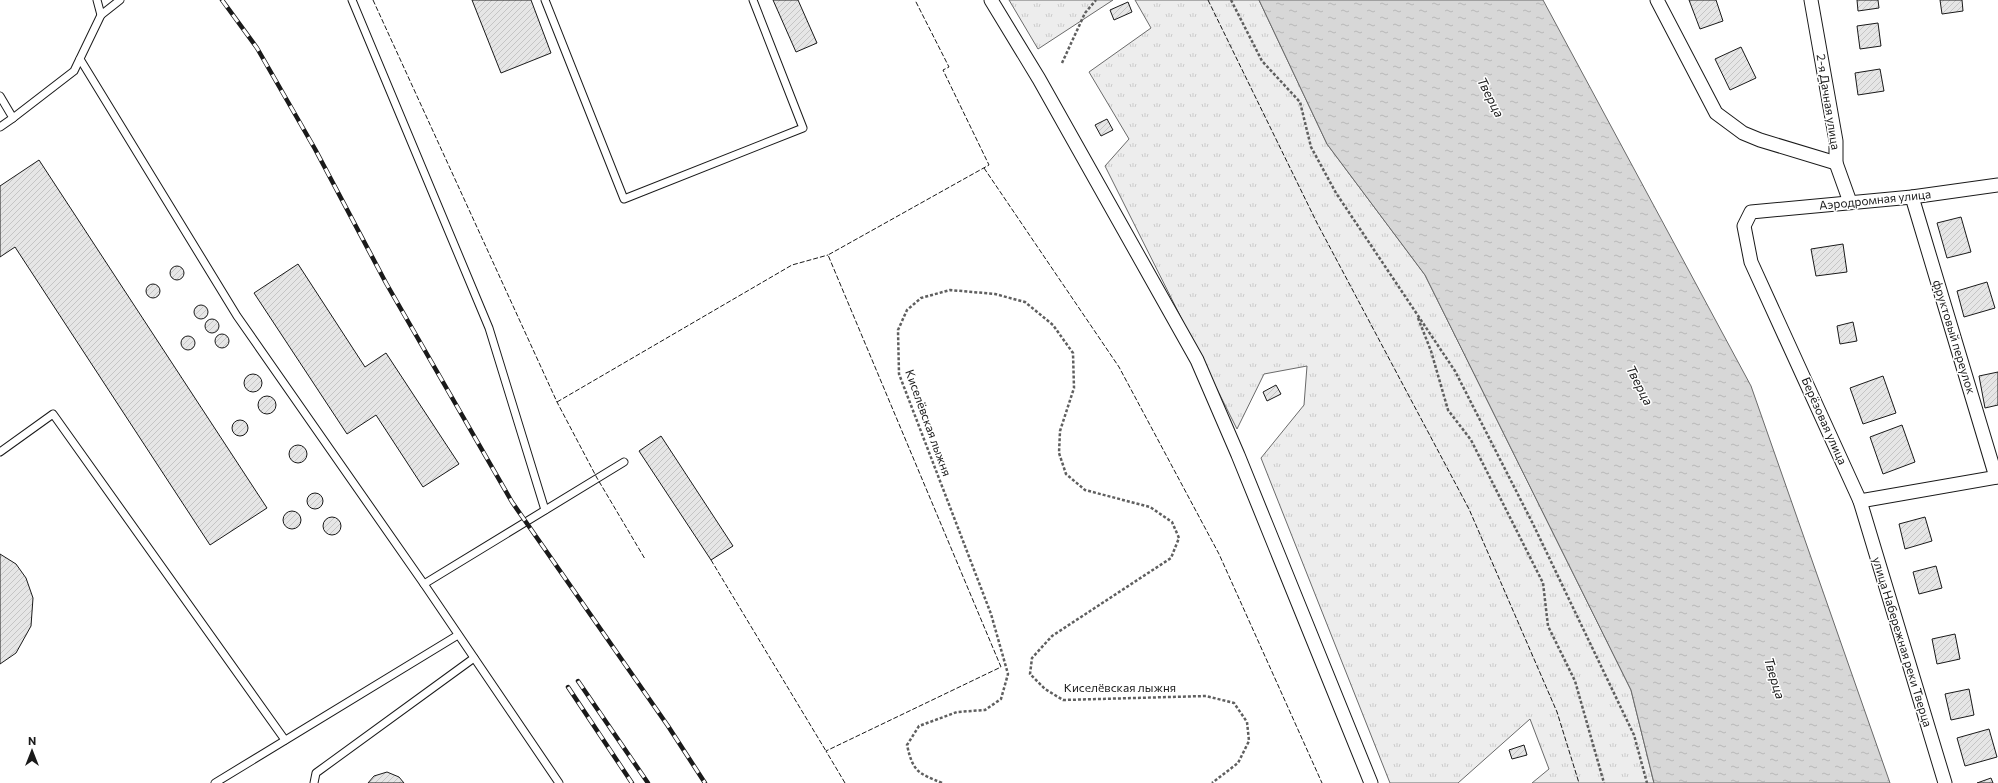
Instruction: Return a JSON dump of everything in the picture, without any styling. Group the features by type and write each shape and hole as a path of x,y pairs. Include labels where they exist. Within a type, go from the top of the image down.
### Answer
{"street":[{"path":"991,0 1067,128 1197,360 1238,455 1371,783"},
{"path":"1657,0 1716,113 1743,133 1760,140 1836,163"},
{"name":"2-я Дачная улица","path":"1812,0 1836,141 1836,163 1850,202"},
{"name":"Аэродромная улица","path":"1752,212 1912,197 1998,185"},
{"name":"фруктовый переулок","path":"1912,197 1997,477"},
{"name":"Берёзовая улица","path":"1752,212 1744,226 1751,262 1860,501"},
{"path":"1860,501 1997,477"},
{"name":"улица Набережная реки Тверца","path":"1860,501 1945,783"}],"lane":[{"path":"97,0 101,15"},
{"path":"0,127 74,71 101,15 120,0"},
{"path":"352,0 489,328 545,510"},
{"path":"545,0 624,199 803,128 753,0"},
{"path":"80,59 237,316 424,584 558,783"},
{"path":"0,96 13,118"},
{"path":"0,452 53,414 285,740"},
{"path":"424,584 624,462"},
{"path":"214,783 458,635"},
{"path":"314,783 316,773 474,658"}],"path":[{"path":"1062,63 1085,13 1096,0"},
{"path":"1231,0 1262,61 1300,102 1311,146 1336,193 1455,371 1533,524 1634,735 1647,783"},
{"name":"Киселёвская лыжня","path":"942,783 920,774 910,760 907,745 920,726 957,712 985,710 1001,699 1008,674 991,614 899,374 898,330 907,310 921,298 950,290 995,294 1025,302 1053,324 1074,353 1074,388 1060,431 1059,453 1066,474 1086,490 1150,507 1172,522 1179,538 1171,558 1052,636 1032,658 1030,674 1045,689 1062,700 1206,696 1234,703 1247,722 1249,740 1238,764 1212,783"},
{"path":"1416,312 1431,351 1448,410 1470,440 1543,584 1548,626 1575,680 1604,783"}],"green space":[{"path":"1009,0 1113,0 1038,49"},
{"path":"1135,0 1259,0 1327,144 1425,275 1631,690 1654,783 1532,783 1549,769 1530,719 1458,783 1390,783 1261,458 1304,405 1307,366 1264,374 1237,429 1105,166 1129,139 1089,72 1151,28"}],"water":[{"name":"Тверца","path":"1259,0 1543,0 1751,386 1890,783 1654,783 1631,690 1425,275 1327,144"}],"building":[{"path":"472,0 531,0 551,53 501,73"},
{"path":"773,0 798,0 817,43 796,52"},
{"path":"1689,0 1716,0 1723,21 1700,29"},
{"path":"1857,0 1878,0 1879,8 1858,11"},
{"path":"1940,0 1962,0 1963,11 1942,14"},
{"path":"1128,2 1132,12 1114,20 1110,10"},
{"path":"1878,23 1881,46 1860,49 1857,26"},
{"path":"1741,47 1756,78 1730,90 1715,59"},
{"path":"1880,69 1884,91 1858,95 1855,73"},
{"path":"1107,119 1113,130 1101,136 1095,125"},
{"path":"39,160 267,508 210,545 15,247 0,257 0,186"},
{"path":"1961,217 1971,252 1947,258 1937,223"},
{"path":"1843,244 1847,272 1816,276 1811,249"},
{"path":"298,264 365,367 386,353 459,464 423,487 376,415 347,434 254,293"},
{"path":"174,266 180,266 184,270 184,276 180,280 174,280 170,276 170,270"},
{"path":"1987,282 1995,308 1964,317 1957,291"},
{"path":"150,284 156,284 160,288 160,294 156,298 150,298 146,294 146,288"},
{"path":"198,305 204,305 208,309 208,315 204,319 198,319 194,315 194,309"},
{"path":"209,319 215,319 219,323 219,329 215,333 209,333 205,329 205,323"},
{"path":"1853,322 1857,341 1840,344 1837,326"},
{"path":"219,334 225,334 229,338 229,344 225,348 219,348 215,344 215,338"},
{"path":"185,336 191,336 195,340 195,346 191,350 185,350 181,346 181,340"},
{"path":"1998,372 1998,405 1985,408 1979,376"},
{"path":"249,374 257,374 262,379 260,390 257,392 249,392 244,387 244,379"},
{"path":"1883,376 1896,413 1863,424 1850,388"},
{"path":"1276,385 1281,394 1267,401 1263,392"},
{"path":"267,396 273,399 276,405 273,411 267,414 261,411 258,405 261,399"},
{"path":"240,420 246,422 248,428 246,434 240,436 234,434 232,428 234,422"},
{"path":"1902,425 1915,462 1883,474 1870,437"},
{"path":"661,436 733,546 711,560 639,451"},
{"path":"298,445 304,448 307,454 304,460 298,463 292,460 289,454 292,448"},
{"path":"315,493 321,495 323,501 321,507 315,509 309,507 307,501 309,495"},
{"path":"292,511 298,514 301,520 298,526 292,529 286,526 283,520 286,514"},
{"path":"332,517 338,520 341,526 338,532 332,535 326,532 323,526 326,520"},
{"path":"1925,517 1932,541 1905,549 1899,524"},
{"path":"0,554 16,564 26,578 33,598 31,626 16,653 0,664"},
{"path":"1936,566 1942,588 1919,594 1913,572"},
{"path":"1955,634 1960,659 1937,664 1932,639"},
{"path":"1969,689 1974,715 1951,720 1945,694"},
{"path":"1989,729 1997,757 1965,766 1957,738"},
{"path":"1524,745 1527,755 1512,759 1509,750"},
{"path":"387,772 399,777 404,783 368,783 374,776"},
{"path":"1991,778 1993,783 1977,783"}],"railway":[{"path":"222,0 257,48 315,149 386,283 512,502 668,726 705,783"},
{"path":"578,681 648,783"},
{"path":"568,687 632,783"}],"fence":[{"path":"373,0 557,402 597,478 645,559"},
{"path":"845,783 826,751 1001,667 828,255 989,165 943,70 949,67 915,0"},
{"path":"1208,0 1317,223 1469,509 1557,712 1579,783"},
{"path":"984,168 1119,367 1219,554 1322,783"},
{"path":"557,402 792,265 828,255"},
{"path":"711,560 826,751"}]}
